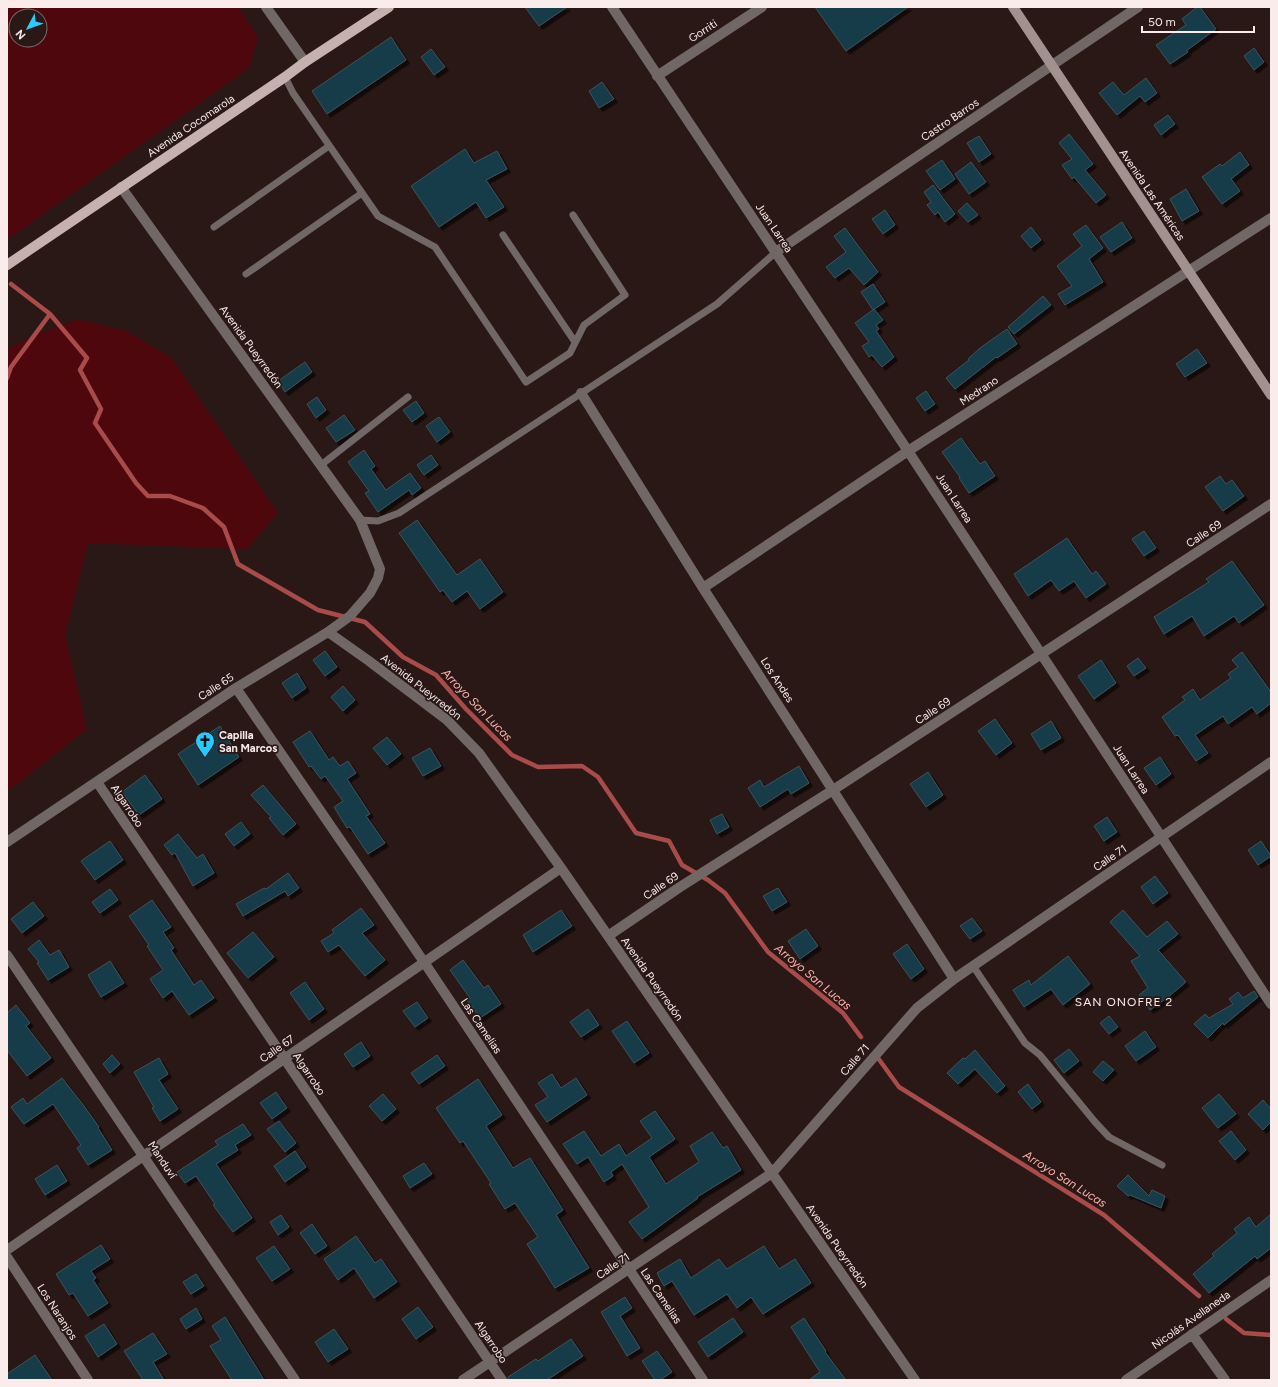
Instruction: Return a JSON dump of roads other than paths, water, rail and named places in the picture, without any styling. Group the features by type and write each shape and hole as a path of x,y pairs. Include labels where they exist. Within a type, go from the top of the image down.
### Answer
{"main road":[{"name":"Avenida Cocomarola","path":"7,265 305,62 389,7"},
{"name":"Avenida Las Américas","path":"1013,7 1271,395"}],"street":[{"path":"266,7 305,62"},
{"name":"Juan Larrea","path":"612,7 908,451 1271,1004"},
{"name":"Gorriti","path":"657,76 762,7"},
{"name":"Castro Barros","path":"776,252 1138,7"},
{"name":"Avenida Pueyrredón","path":"121,187 360,520"},
{"name":"Medrano","path":"703,588 908,451 1271,218"},
{"name":"Los Andes","path":"581,393 703,588 954,979"},
{"name":"Calle 69","path":"608,936 691,880 833,790 1271,504"},
{"name":"Calle 65","path":"7,842 236,688 328,632 350,616 370,593 378,578 380,569 360,520"},
{"name":"Avenida Pueyrredón","path":"328,632 369,661 446,720 479,753 561,868 915,1380"},
{"name":"Las Camelias","path":"236,688 424,962 703,1380"},
{"name":"Calle 71","path":"464,1380 772,1174 917,1008 954,979 1271,762"},
{"name":"Algarrobo","path":"97,782 502,1380"},
{"name":"Calle 67","path":"7,1250 561,868"},
{"name":"Manduví","path":"7,955 144,1155 295,1380"},
{"name":"Los Naranjos","path":"7,1257 88,1380"},
{"name":"Nicolás Avellaneda","path":"1126,1380 1271,1280"},
{"path":"1192,1334 1224,1380"}],"lane":[{"path":"285,77 293,93 378,216 435,247 526,382 570,352 584,325 625,294 573,215"},
{"path":"214,226 329,146"},
{"path":"246,274 362,193"},
{"path":"502,235 576,342"},
{"path":"360,520 378,521 399,513 717,304 776,252"},
{"path":"321,465 408,397"},
{"path":"973,966 1025,1043 1040,1055 1109,1137 1162,1165"}],"waterway":[{"name":"Arroyo San Lucas","path":"11,284 50,314 87,358 80,370 101,409 95,423 136,483 148,496 170,496 203,508 224,527 238,564 318,610 365,622 403,657 436,675 466,709 512,755 538,767 582,766 598,777 636,833 669,841 682,865 708,880 725,893 768,952 843,1013 861,1037"},
{"path":"7,378 11,367 50,314"},
{"name":"Arroyo San Lucas","path":"878,1058 899,1087 1104,1215 1199,1296"},
{"name":"Arroyo San Lucas","path":"1226,1319 1244,1333 1271,1335"}],"place":[{"name":"Capilla San Marcos","path":"205,758"}],"district":[{"name":"SAN ONOFRE 2","path":"1124,1002"}]}
